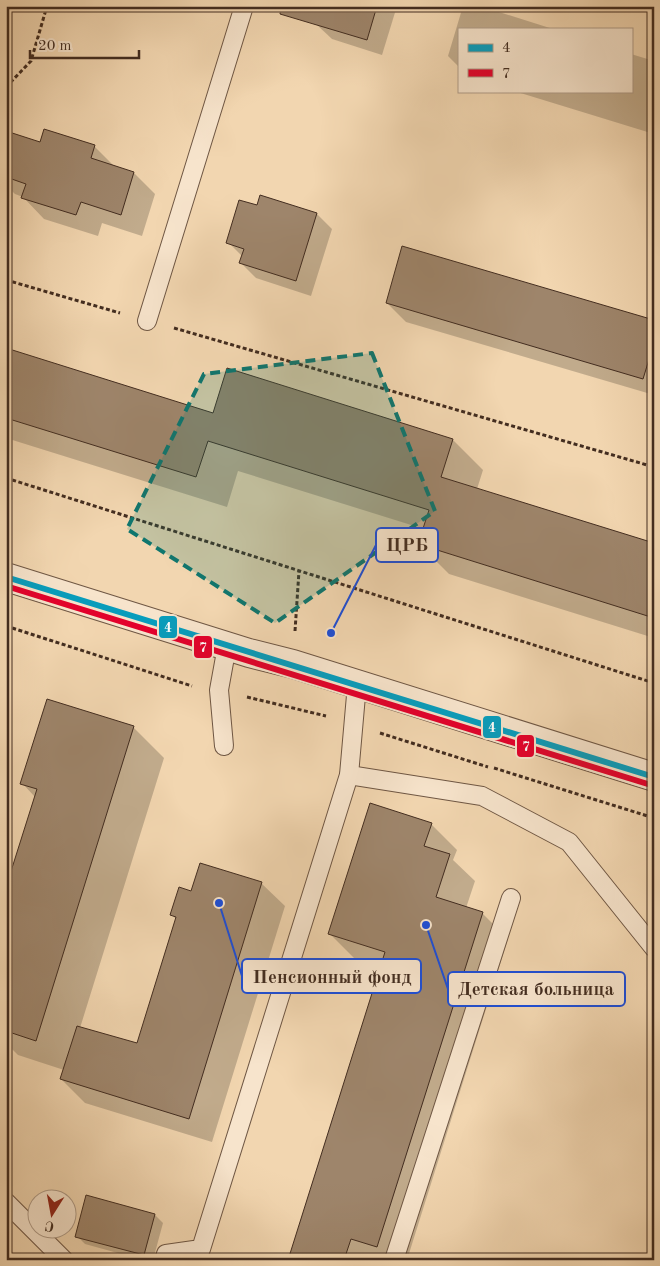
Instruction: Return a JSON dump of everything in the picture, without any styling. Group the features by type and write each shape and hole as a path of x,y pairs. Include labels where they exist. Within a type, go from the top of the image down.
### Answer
{"street":[{"path":"6,577 227,646 293,664 654,777"}],"lane":[{"path":"147,320 244,6"},
{"path":"224,746 219,690 227,646"},
{"path":"164,1260 166,1254 201,1249 349,775 357,684"},
{"path":"349,775 482,796 569,842 654,948"},
{"path":"394,1260 510,898"},
{"path":"6,1202 64,1260"}],"path":[{"path":"6,87 31,61 47,6"},
{"path":"6,280 654,467"},
{"path":"6,478 654,683"},
{"path":"293,664 299,571"}],"highlighted area":[{"path":"372,353 435,511 275,623 127,529 204,374"}],"building":[{"path":"281,6 377,6 367,40 280,14"},
{"path":"44,129 95,145 91,158 134,172 121,215 81,202 76,215 21,198 26,184 6,177 6,131 40,142"},
{"path":"260,195 317,213 296,281 239,263 244,249 226,243 239,200 257,205"},
{"path":"402,246 654,320 654,343 643,379 386,303"},
{"path":"6,348 213,413 227,368 453,439 441,477 654,543 654,618 418,544 429,510 208,441 196,477 6,418"},
{"path":"47,699 134,726 36,1041 6,1031 6,887 37,789 20,784"},
{"path":"370,803 432,823 424,846 450,854 436,897 483,912 377,1247 351,1239 344,1260 288,1260 385,952 328,934"},
{"path":"200,863 262,882 189,1119 60,1079 77,1026 137,1043 176,917 170,915 179,887 191,891"},
{"path":"86,1195 155,1214 144,1255 78,1238 78,1226"}],"transit line":[{"name":"4","path":"6,577 654,777"},
{"name":"7","path":"6,586 651,785"}],"place":[{"name":"ЦРБ","path":"331,633"},
{"name":"Пенсионный фонд","path":"219,903"},
{"name":"Детская больница","path":"426,925"}]}
